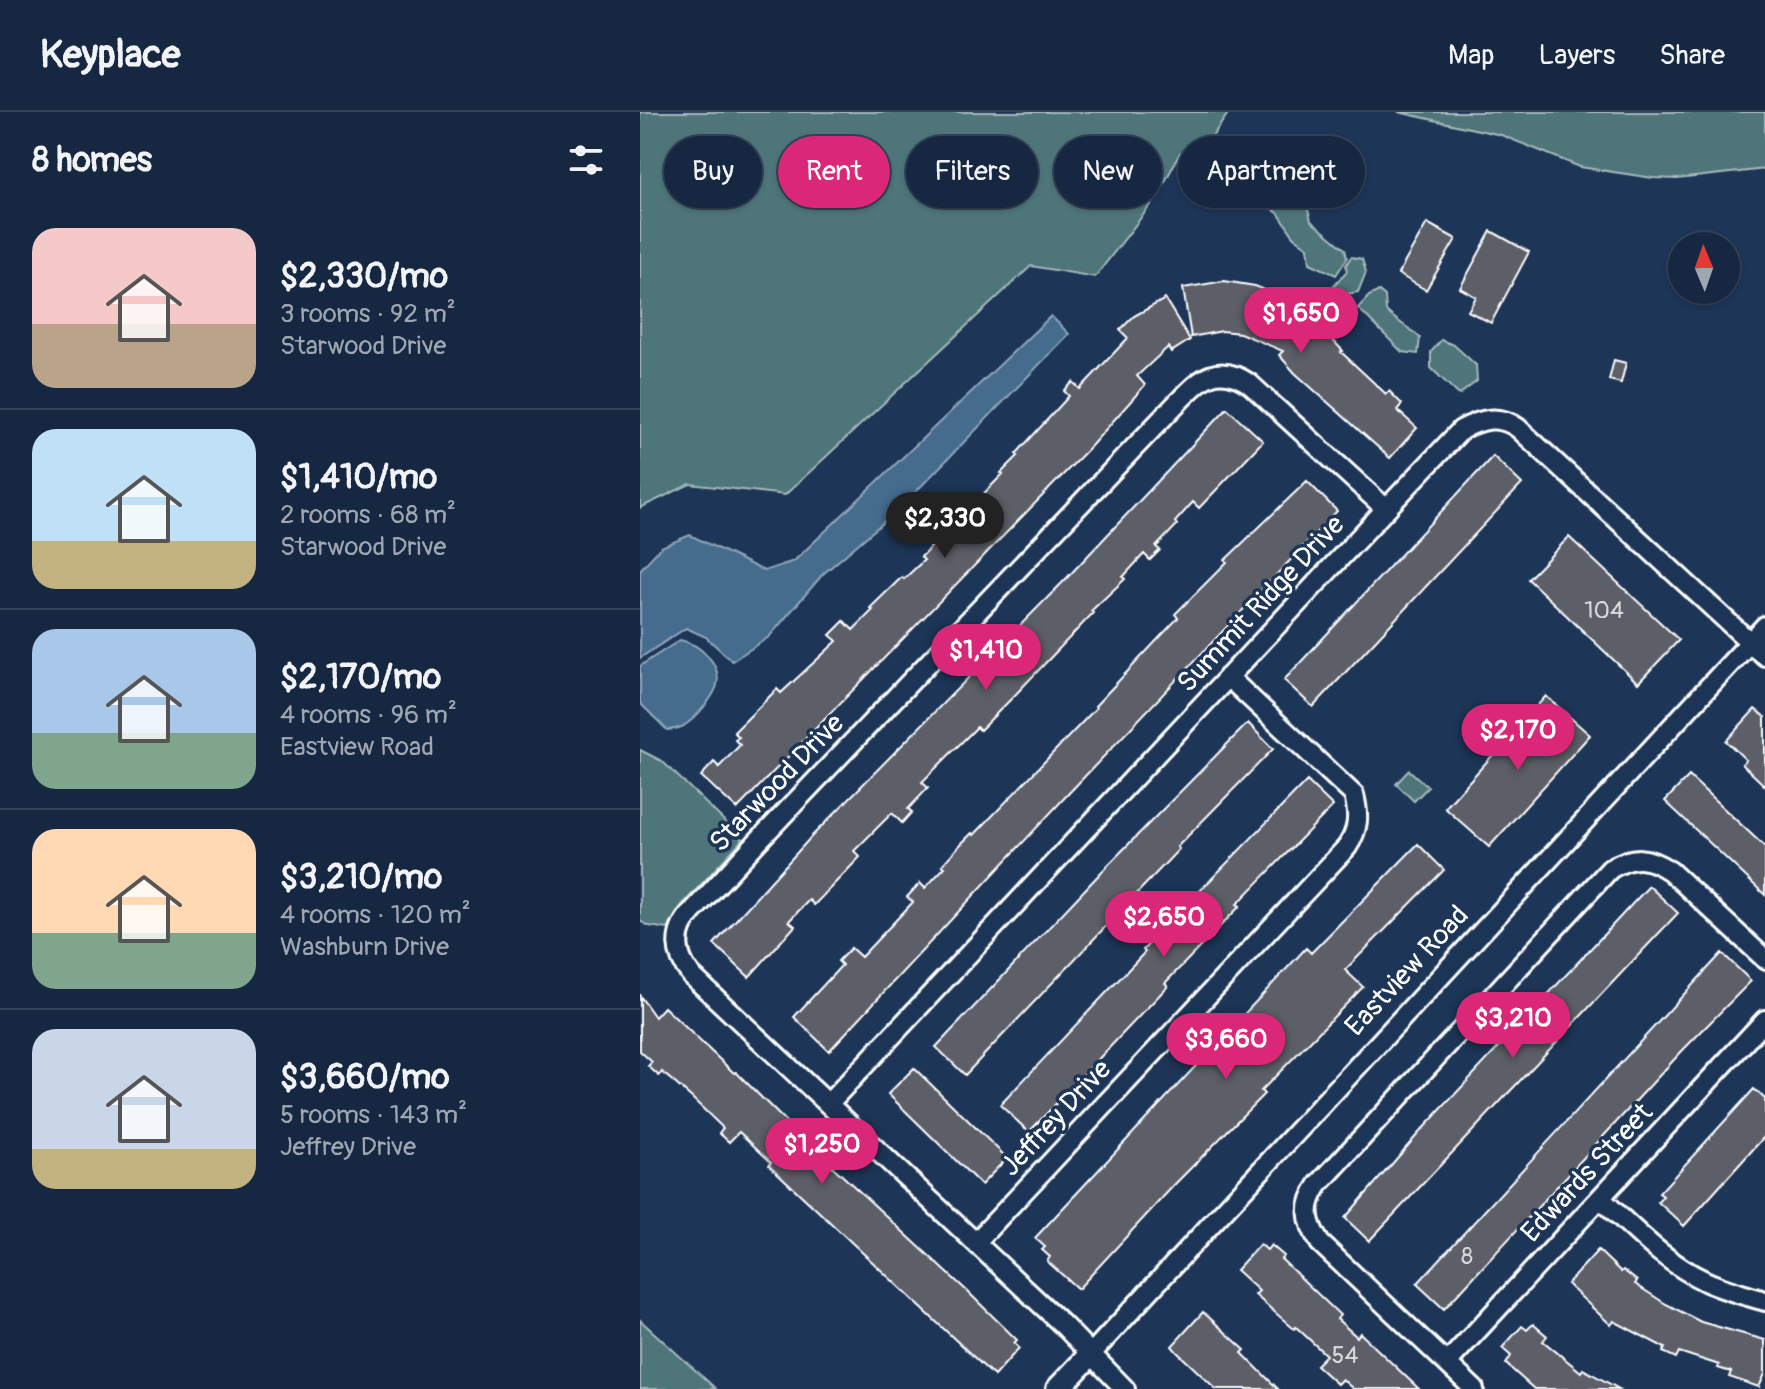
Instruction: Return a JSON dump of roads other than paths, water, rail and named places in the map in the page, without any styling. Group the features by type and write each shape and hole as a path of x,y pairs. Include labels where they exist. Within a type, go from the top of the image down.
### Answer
{"main road":[{"name":"Eastview Road","path":"1058,1389 1091,1354"}],"street":[{"name":"Starwood Drive","path":"1125,1389 976,1242 691,975 678,953 679,933 683,922 748,851 1197,382 1209,375 1222,373 1237,376 1250,384 1386,509"},
{"name":"Summit Ridge Drive","path":"828,1104 1386,509 1461,430 1473,424 1498,418 1509,421 1765,656"},
{"name":"Eastview Road","path":"1091,1354 1765,626"},
{"name":"Jeffrey Drive","path":"976,1242 1356,834 1358,813 1354,795 1228,677"},
{"path":"1474,1389 1320,1243 1309,1226 1307,1210 1310,1197 1610,869 1625,860 1641,857 1655,861 1670,871 1765,959"},
{"name":"Edwards Street","path":"1447,1363 1765,1020"},
{"path":"1600,1198 1652,1246 1687,1272 1725,1289 1765,1301"}],"water":[{"path":"1051,316 1069,334 901,507 823,574 769,637 732,661 706,637 686,628 640,658 640,570 661,547 690,535 764,571 794,561"},
{"path":"680,640 708,656 716,669 717,685 694,717 681,727 667,730 640,703 640,666"}]}
